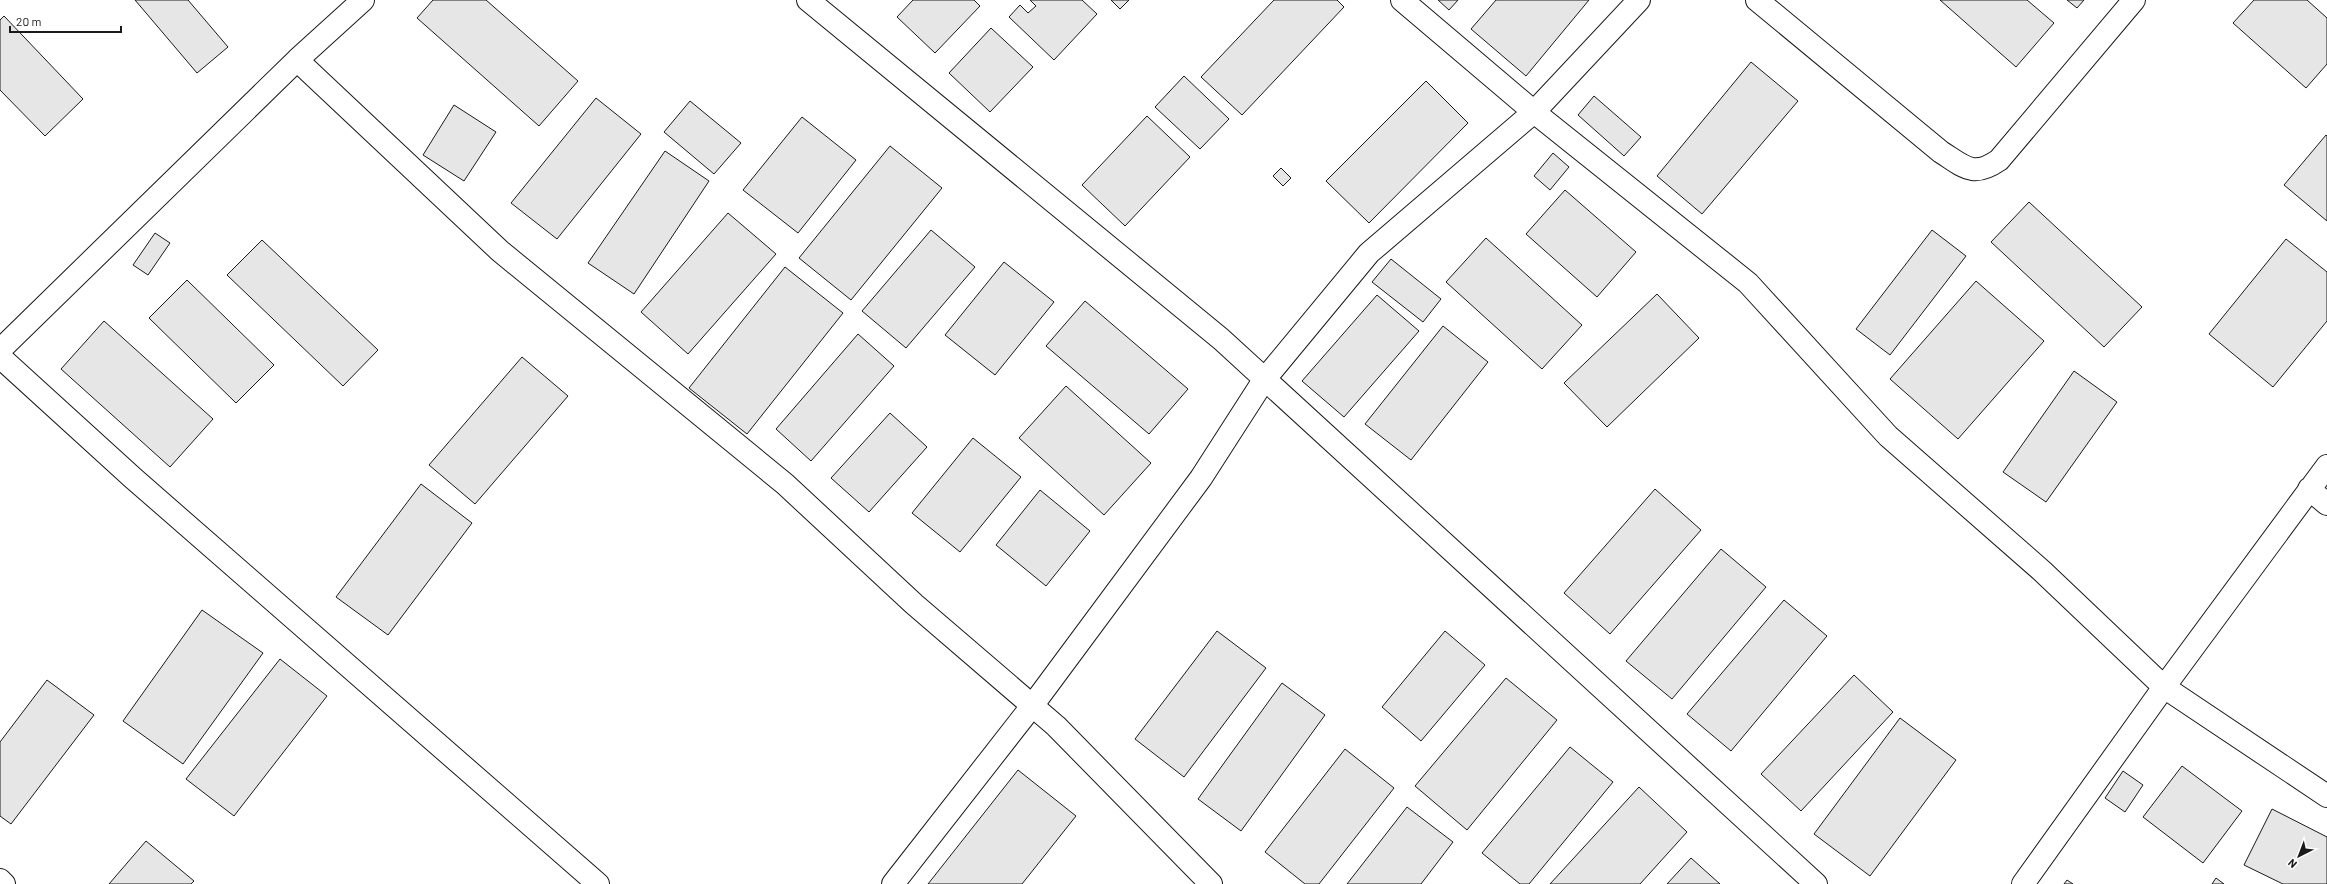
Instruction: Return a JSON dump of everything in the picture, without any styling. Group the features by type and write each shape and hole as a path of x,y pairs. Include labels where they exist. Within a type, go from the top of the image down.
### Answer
{"street":[{"path":"0,350 297,60 363,0"},
{"path":"808,0 1221,339 1816,884"},
{"path":"1402,0 1534,112 1748,283 1888,436 2042,571 2164,687 2327,796"},
{"path":"893,884 1032,706 1200,478 1264,380 1369,253 1534,112 1639,0"},
{"path":"1757,0 1941,152 1969,169 1986,169 1999,160 2134,0"},
{"path":"297,60 500,251 785,484 914,604 1056,726 1211,884"},
{"path":"0,357 145,488 598,884"},
{"path":"2024,884 2164,687 2327,466"},
{"path":"2309,489 2327,504"},
{"path":"0,880 4,884"}],"building":[{"path":"135,0 188,0 228,47 197,73"},
{"path":"433,0 486,0 578,81 539,126 417,18"},
{"path":"913,0 974,0 980,6 935,53 897,17"},
{"path":"1030,0 1082,0 1097,14 1054,60 1009,17 1020,5 1028,13 1036,6"},
{"path":"1111,0 1129,0 1120,9"},
{"path":"1274,0 1337,0 1344,7 1242,115 1201,77"},
{"path":"1438,0 1458,0 1449,10"},
{"path":"1496,0 1589,0 1526,76 1471,29"},
{"path":"1940,0 2027,0 2054,23 2016,67"},
{"path":"2067,0 2084,0 2077,8"},
{"path":"2254,0 2307,0 2327,18 2327,64 2306,88 2233,23"},
{"path":"4,16 83,99 45,136 0,90 0,20"},
{"path":"991,28 1033,67 990,112 949,73"},
{"path":"1751,62 1798,101 1702,214 1657,176"},
{"path":"1184,76 1229,119 1200,149 1155,107"},
{"path":"1426,81 1468,123 1369,223 1326,181"},
{"path":"1594,96 1641,137 1624,156 1578,115"},
{"path":"596,98 641,134 557,239 511,203"},
{"path":"690,101 741,143 714,174 664,132"},
{"path":"454,105 496,132 464,181 423,155"},
{"path":"1147,116 1190,157 1125,226 1082,185"},
{"path":"802,117 856,160 798,233 743,190"},
{"path":"2326,135 2327,136 2327,221 2284,185"},
{"path":"890,146 942,188 851,300 799,258"},
{"path":"665,151 709,181 634,294 588,263"},
{"path":"1553,153 1569,167 1550,190 1534,176"},
{"path":"1281,168 1291,178 1283,186 1273,176"},
{"path":"1565,190 1636,252 1597,297 1526,234"},
{"path":"2029,202 2142,307 2104,347 1991,242"},
{"path":"728,213 776,254 688,354 641,312"},
{"path":"931,230 975,267 906,348 862,311"},
{"path":"1932,230 1966,256 1890,355 1856,329"},
{"path":"155,233 170,243 148,275 133,265"},
{"path":"1486,238 1582,325 1542,369 1446,282"},
{"path":"2286,239 2327,272 2327,321 2273,387 2209,334"},
{"path":"262,240 378,350 343,386 227,275"},
{"path":"1391,259 1441,299 1423,322 1372,282"},
{"path":"1004,262 1054,302 995,375 945,335"},
{"path":"785,267 843,313 747,434 689,388"},
{"path":"187,280 274,365 236,403 149,318"},
{"path":"1976,281 2044,341 1958,439 1890,379"},
{"path":"1657,294 1699,338 1607,427 1564,383"},
{"path":"1377,295 1419,331 1344,417 1302,381"},
{"path":"1085,301 1188,389 1149,434 1046,346"},
{"path":"104,321 213,419 170,467 61,369"},
{"path":"1443,326 1488,362 1411,460 1365,424"},
{"path":"858,334 894,366 811,461 776,429"},
{"path":"522,357 568,396 475,504 429,465"},
{"path":"2074,371 2117,402 2046,502 2003,472"},
{"path":"1066,386 1151,463 1104,515 1019,438"},
{"path":"890,413 927,447 869,512 831,478"},
{"path":"973,438 1021,477 960,552 912,513"},
{"path":"421,484 472,523 388,635 336,597"},
{"path":"1655,489 1701,530 1610,634 1564,593"},
{"path":"1040,490 1090,531 1046,586 996,545"},
{"path":"1721,549 1766,587 1672,699 1626,661"},
{"path":"1784,600 1827,636 1731,751 1687,714"},
{"path":"202,610 263,653 183,764 123,721"},
{"path":"1217,631 1266,668 1184,777 1135,739"},
{"path":"1445,631 1485,665 1421,741 1382,707"},
{"path":"280,659 327,696 234,816 186,779"},
{"path":"1854,675 1893,712 1801,811 1761,774"},
{"path":"1506,678 1557,720 1467,830 1415,786"},
{"path":"47,680 94,715 11,824 0,816 0,742"},
{"path":"1282,683 1325,715 1241,831 1198,799"},
{"path":"1900,718 1956,760 1870,876 1814,834"},
{"path":"1570,747 1613,782 1529,884 1520,884 1482,853"},
{"path":"1345,749 1394,788 1319,884 1305,884 1265,852"},
{"path":"2182,766 2242,811 2203,863 2143,817"},
{"path":"1018,770 1076,816 1022,884 928,884"},
{"path":"2123,771 2143,785 2125,812 2105,798"},
{"path":"1639,787 1687,832 1640,884 1550,884"},
{"path":"1407,807 1453,842 1421,884 1347,884"},
{"path":"2272,809 2327,837 2327,884 2283,884 2244,865"},
{"path":"146,841 194,881 191,884 109,884"},
{"path":"1691,858 1720,884 1667,884"},
{"path":"2216,878 2224,884 2212,884"},
{"path":"2067,880 2073,884 2064,884"}]}
